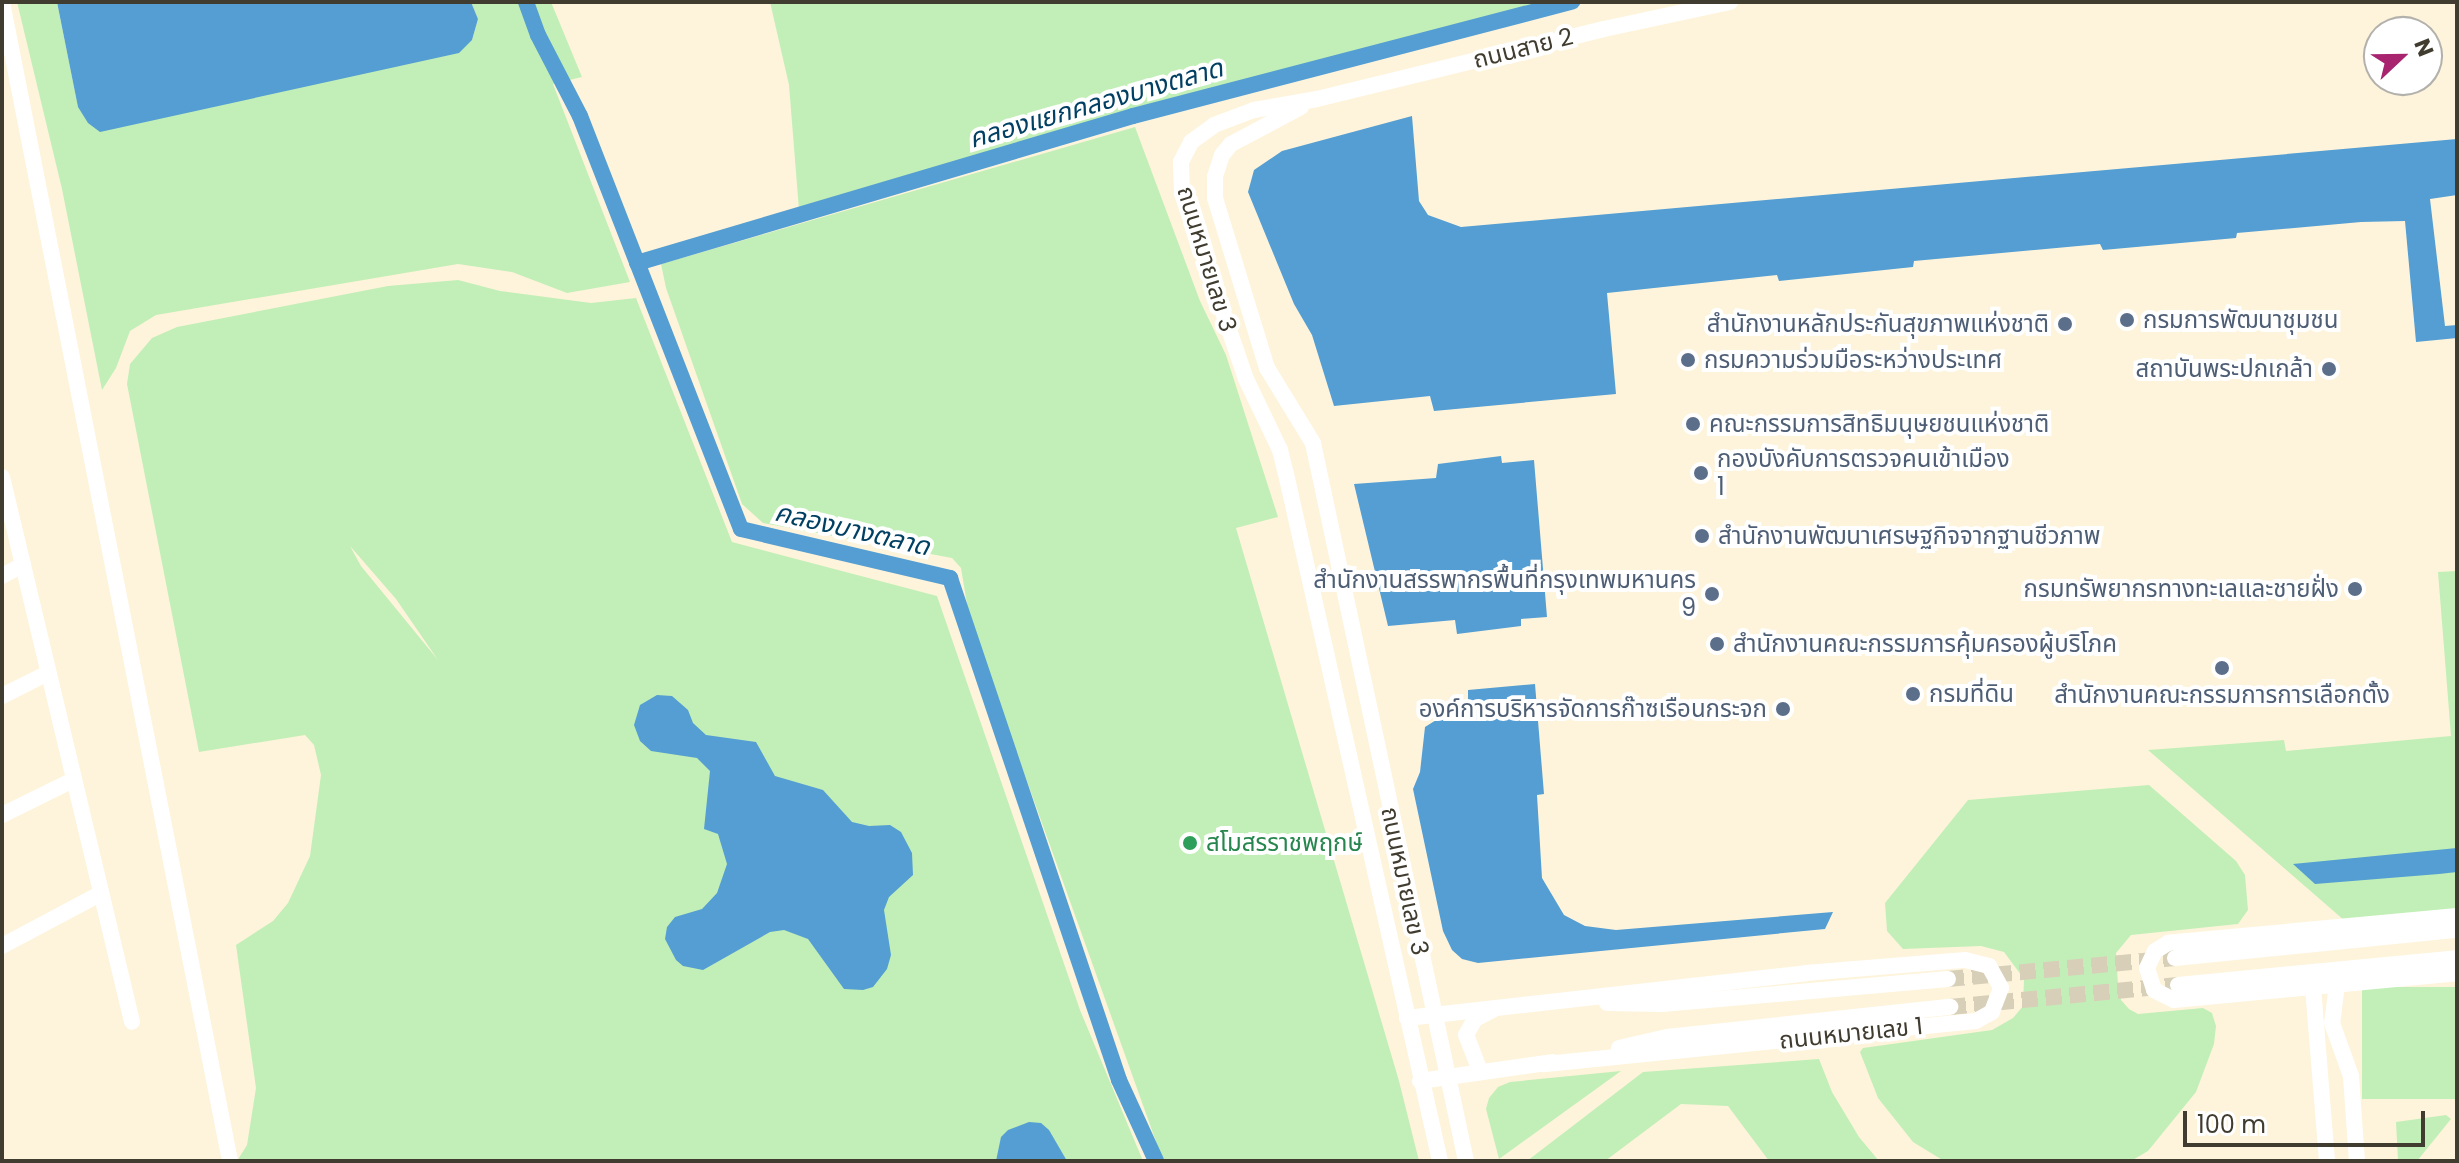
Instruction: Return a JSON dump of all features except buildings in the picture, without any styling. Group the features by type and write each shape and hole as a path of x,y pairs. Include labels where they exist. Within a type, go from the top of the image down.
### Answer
{"street":[{"path":"2,2 226,1158"},
{"name":"ถนนสาย 2","path":"1317,99 1604,29 1730,2"},
{"name":"ถนนหมายเลข 3","path":"1317,99 1231,144 1222,155 1215,177 1215,198 1267,368 1313,443 1432,1013 1466,1161"},
{"name":"ถนนหมายเลข 3","path":"1317,99 1254,110 1214,125 1191,142 1181,162 1182,193 1246,379 1280,450 1440,1161"},
{"path":"2,477 132,1022"},
{"path":"2,576 23,565"},
{"path":"2,696 48,673"},
{"path":"2,815 73,780"},
{"path":"2,946 100,894"},
{"path":"2457,916 2168,943 2150,959 2150,984 2166,998 2232,995 2457,973"},
{"path":"2175,958 2457,930"},
{"path":"2178,985 2457,958"},
{"name":"ถนนหมายเลข 1","path":"1407,1018 1806,973 1981,962 1995,972 2000,996 1992,1012 1976,1021 1543,1064 1420,1081"},
{"name":"ถนนหมายเลข 1","path":"1536,1002 1662,1004 1948,979"},
{"path":"2337,984 2332,1023 2351,1076 2357,1161"},
{"path":"2313,987 2327,1161"},
{"path":"1480,1071 1466,1042 1468,1029 1475,1019 1502,1006"},
{"name":"ถนนหมายเลข 1","path":"1543,1064 1667,1037 1950,1007"},
{"path":"2320,1066 2325,1054 2336,1053 2351,1076"}],"green space":[{"path":"17,2 57,2 78,106 472,40 478,19 471,2 551,2 582,77 553,84 630,282 567,293 512,272 458,264 156,315 130,331 116,368 102,390 62,189"},
{"path":"770,2 1554,2 1046,135 799,210 789,85"},
{"path":"1135,127 1200,301 1226,355 1278,517 1236,528 1399,1081 1419,1161 1163,1161 970,622 961,568 952,558 763,523 742,504 666,288 661,264"},
{"path":"458,280 500,291 591,303 636,298 732,542 937,596 1080,1010 1143,1161 237,1161 247,1145 256,1088 236,945 273,921 288,903 310,856 321,775 314,745 305,735 199,752 127,384 130,364 152,338 177,327 388,286","holes":["350,546 396,599 438,660 361,566"]},
{"path":"2457,571 2457,911 2345,921 2148,750 2284,740 2286,751 2451,736 2438,572"},
{"path":"2149,785 2236,861 2245,875 2248,910 2238,924 2131,935 2116,953 2121,1000 2129,1009 2138,1014 2203,1008 2212,1013 2216,1026 2214,1044 2196,1092 2148,1151 2131,1161 1944,1161 1913,1142 1878,1098 1860,1052 1863,1048 1992,1030 2013,1018 2023,1006 2024,979 2004,952 1981,946 1903,949 1887,931 1885,903 1968,800"},
{"path":"2362,987 2457,987 2457,1099 2362,1099"},
{"path":"1819,1059 1832,1092 1859,1137 1879,1161 1769,1161 1728,1106 1681,1104 1605,1161 1527,1161 1643,1072"},
{"path":"1621,1071 1499,1159 1486,1109 1489,1098 1498,1087 1510,1082"},
{"path":"2446,1115 2451,1119 2417,1161 2398,1161 2396,1122"}],"water":[{"path":"57,2 471,2 478,19 472,40 459,53 100,132 88,123 78,107"},
{"path":"1412,116 1419,201 1428,215 1461,227 2457,139 2457,195 2430,199 2445,326 2457,325 2457,338 2416,342 2405,221 2361,222 2237,233 2236,238 2103,250 2100,244 1914,261 1913,267 1779,281 1777,275 1607,293 1616,394 1434,411 1430,396 1334,406 1312,335 1294,304 1248,192 1254,170 1282,151"},
{"path":"1501,456 1502,463 1534,460 1547,617 1521,619 1521,626 1457,634 1455,620 1388,626 1354,484 1436,478 1438,464"},
{"path":"1535,684 1544,794 1537,795 1542,878 1564,915 1585,926 1616,930 1833,912 1825,929 1478,963 1462,959 1452,950 1443,931 1413,789 1420,772 1425,727 1468,700 1468,690"},
{"path":"657,695 672,696 688,710 693,723 706,735 756,742 775,776 823,790 852,822 869,826 890,825 901,832 912,853 913,875 889,897 884,910 891,955 887,969 873,987 844,989 808,939 784,930 770,932 703,970 683,966 676,960 665,939 667,927 675,917 702,909 717,893 727,864 718,834 704,829 710,771 697,758 651,751 640,741 634,725 640,705"},
{"path":"2457,848 2457,872 2439,874 2315,884 2293,864"},
{"path":"1029,1122 1041,1123 1049,1130 1067,1161 996,1161 1001,1137 1008,1130"}],"waterway":[{"name":"คลองบางตลาด","path":"526,2 538,35 580,116 741,529 950,578 1119,1080 1156,1161"},
{"name":"คลองแยกคลองบางตลาด","path":"637,263 1133,116 1572,2"}],"tunnel":[{"path":"1948,979 2175,958"},
{"path":"1950,1007 2178,985"}],"place":[{"name":"กรมการพัฒนาชุมชน","path":"2127,320"},
{"name":"สำนักงานหลักประกันสุขภาพแห่งชาติ","path":"2065,324"},
{"name":"กรมความร่วมมือระหว่างประเทศ","path":"1688,360"},
{"name":"สถาบันพระปกเกล้า","path":"2329,369"},
{"name":"คณะกรรมการสิทธิมนุษยชนแห่งชาติ","path":"1693,424"},
{"name":"กองบังคับการตรวจคนเข้าเมือง 1","path":"1701,473"},
{"name":"สำนักงานพัฒนาเศรษฐกิจจากฐานชีวภาพ","path":"1702,536"},
{"name":"กรมทรัพยากรทางทะเลและชายฝั่ง","path":"2355,589"},
{"name":"สำนักงานสรรพากรพื้นที่กรุงเทพมหานคร 9","path":"1712,594"},
{"name":"สำนักงานคณะกรรมการคุ้มครองผู้บริโภค","path":"1717,644"},
{"name":"สำนักงานคณะกรรมการการเลือกตั้ง","path":"2222,668"},
{"name":"กรมที่ดิน","path":"1913,694"},
{"name":"องค์การบริหารจัดการก๊าซเรือนกระจก","path":"1783,709"},
{"name":"สโมสรราชพฤกษ์","path":"1190,843"}]}
